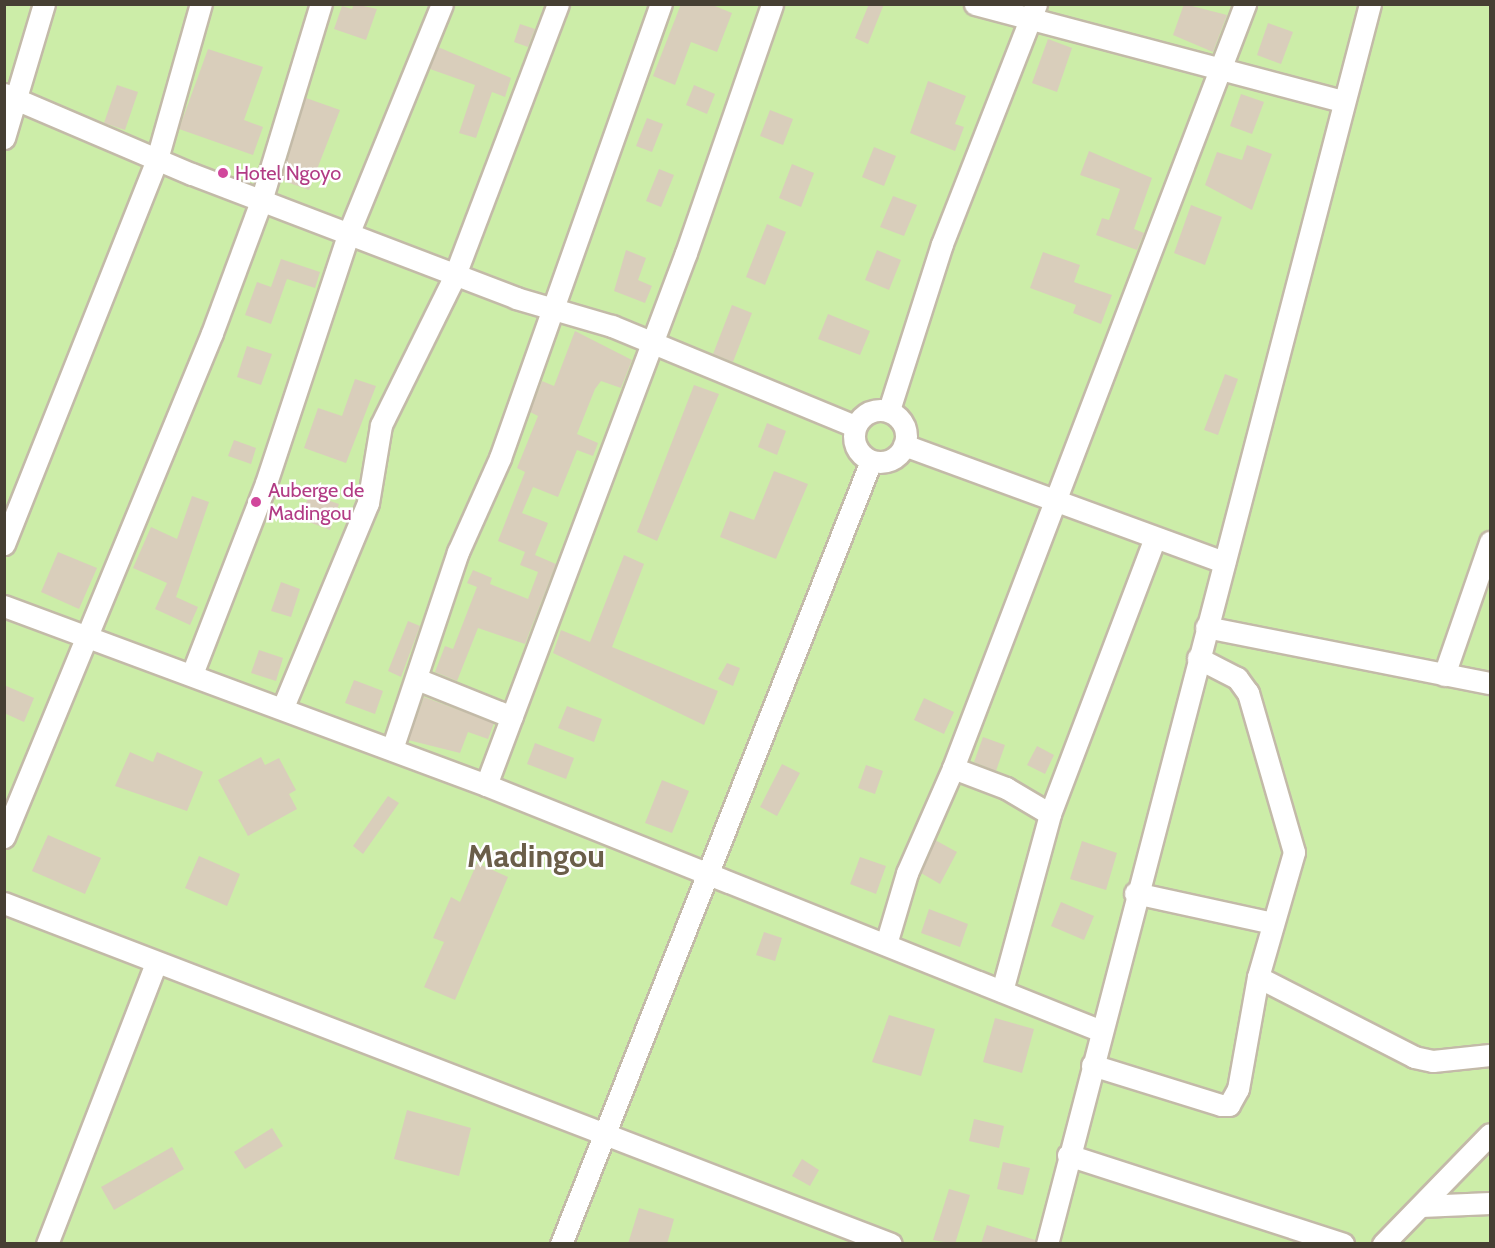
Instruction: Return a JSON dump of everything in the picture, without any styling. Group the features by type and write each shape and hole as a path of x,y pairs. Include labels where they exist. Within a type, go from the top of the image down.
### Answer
{"street":[{"path":"4,138 12,97 44,4"},
{"path":"4,544 157,159 201,4"},
{"path":"4,837 261,201 321,4"},
{"path":"192,674 266,483 349,232 442,4"},
{"path":"283,707 368,502 381,425 455,275 558,4"},
{"path":"392,749 661,4"},
{"path":"486,785 652,342 772,4"},
{"path":"975,4 1033,12 1220,70 1343,101"},
{"path":"886,944 907,873 953,768 1245,4"},
{"path":"1047,1244 1135,893 1370,4"},
{"path":"889,410 942,244 1033,12"},
{"path":"12,97 261,201 349,232 455,275 652,342 855,426"},
{"path":"872,410 889,410 902,421 904,445 890,460 870,460 856,447 855,426 872,410"},
{"path":"904,445 1054,502 1224,562"},
{"path":"561,1244 870,460"},
{"path":"1002,991 1050,814 1155,538"},
{"path":"1444,675 1491,542"},
{"path":"4,606 85,633 486,785 1101,1031"},
{"path":"1206,627 1491,683"},
{"path":"1092,1065 1229,1105 1238,1089 1258,977 1290,871 1291,837 1244,684 1198,658"},
{"path":"417,679 512,717"},
{"path":"953,768 1006,788 1050,814"},
{"path":"1135,893 1273,923"},
{"path":"4,903 155,965 606,1134 891,1244"},
{"path":"46,1244 155,965"},
{"path":"1258,977 1414,1057 1433,1061 1491,1055"},
{"path":"1383,1244 1491,1134"},
{"path":"1068,1155 1311,1237 1343,1244"},
{"path":"1420,1206 1491,1203"}],"green space":[{"path":"5,5 1490,5 1490,1243 5,1243"}],"building":[{"path":"354,4 377,9 366,40 334,29 342,6 352,9"},
{"path":"681,4 710,4 732,13 717,52 691,42 675,85 653,76"},
{"path":"869,4 884,4 868,44 855,38"},
{"path":"1184,4 1227,15 1213,52 1173,35"},
{"path":"1268,23 1293,32 1281,64 1257,55"},
{"path":"520,24 535,29 528,47 514,42"},
{"path":"1048,39 1072,48 1057,92 1032,83"},
{"path":"438,47 511,78 505,97 492,92 476,138 459,133 475,85 430,69"},
{"path":"208,49 263,67 244,120 263,127 253,155 179,129"},
{"path":"928,81 966,96 955,124 964,127 955,151 910,133"},
{"path":"117,85 138,92 125,130 104,123"},
{"path":"694,85 715,94 707,114 686,105"},
{"path":"1241,94 1264,102 1252,134 1230,126"},
{"path":"306,98 340,110 309,190 281,180"},
{"path":"770,110 793,119 783,145 760,136"},
{"path":"647,118 663,124 652,152 636,146"},
{"path":"1247,145 1272,154 1252,210 1205,185 1217,152 1242,160"},
{"path":"874,147 896,156 884,186 862,177"},
{"path":"1089,151 1152,178 1134,229 1144,233 1137,250 1096,235 1102,218 1109,220 1120,189 1080,175"},
{"path":"792,164 814,173 801,207 779,198"},
{"path":"659,169 674,175 661,207 646,201"},
{"path":"893,196 917,205 904,236 880,227"},
{"path":"1191,205 1222,217 1205,265 1174,253"},
{"path":"767,224 786,232 765,285 746,277"},
{"path":"626,250 646,258 638,280 652,286 645,303 614,291"},
{"path":"877,250 901,260 889,290 865,280"},
{"path":"1043,252 1080,265 1074,282 1112,295 1101,324 1073,313 1076,305 1030,288"},
{"path":"281,259 320,272 315,288 287,279 271,324 245,315 257,282 271,287"},
{"path":"732,305 752,313 733,362 713,354"},
{"path":"828,314 870,331 860,355 818,339"},
{"path":"575,331 632,360 621,388 601,381 595,389 577,434 598,443 593,456 577,450 558,497 533,487 522,513 548,523 535,555 556,564 525,644 478,628 457,681 435,672 445,646 453,649 477,587 467,583 473,570 492,578 490,584 528,599 538,572 520,565 525,552 498,541 525,472 517,468 538,416 530,412 542,381 554,386"},
{"path":"247,346 272,354 261,385 237,377"},
{"path":"1225,374 1238,379 1218,435 1204,430"},
{"path":"355,379 376,386 346,463 304,448 318,408 342,416"},
{"path":"694,385 719,394 657,541 637,532"},
{"path":"767,423 786,431 777,455 758,447"},
{"path":"234,440 256,448 251,464 228,456"},
{"path":"774,471 808,484 776,559 720,537 730,511 754,520"},
{"path":"309,494 339,504 330,530 301,519"},
{"path":"192,496 209,502 176,597 198,607 190,625 155,609 167,583 133,568 151,527 177,539"},
{"path":"58,552 97,568 79,609 41,592"},
{"path":"624,555 644,564 612,647 718,691 704,725 553,653 561,630 590,642"},
{"path":"281,582 300,589 291,617 271,611"},
{"path":"408,621 420,626 401,677 388,671"},
{"path":"259,650 283,658 276,681 251,673"},
{"path":"727,663 740,668 733,686 718,679"},
{"path":"354,680 383,691 375,714 345,703"},
{"path":"4,685 34,698 24,722 4,713"},
{"path":"424,697 494,723 488,739 468,732 460,753 408,740"},
{"path":"924,698 954,712 944,734 914,720"},
{"path":"567,706 602,719 594,742 558,728"},
{"path":"983,737 1005,745 996,771 974,762"},
{"path":"535,743 574,758 566,779 527,764"},
{"path":"1037,746 1054,755 1045,774 1027,765"},
{"path":"130,752 153,762 157,752 203,772 187,811 115,786"},
{"path":"261,757 265,765 279,758 296,790 289,794 297,809 248,836 218,780"},
{"path":"782,764 800,773 777,816 760,807"},
{"path":"866,765 883,771 875,794 858,788"},
{"path":"662,780 689,791 672,833 645,823"},
{"path":"388,796 399,803 363,854 353,846"},
{"path":"48,835 101,858 85,894 32,871"},
{"path":"935,840 957,852 940,884 921,873"},
{"path":"1082,841 1117,853 1106,890 1070,879"},
{"path":"199,856 240,874 227,906 185,888"},
{"path":"860,857 886,866 876,894 850,884"},
{"path":"477,863 508,877 455,1000 424,987 444,942 433,938 451,897 460,902"},
{"path":"1061,902 1094,916 1084,940 1051,926"},
{"path":"929,909 968,924 960,947 921,933"},
{"path":"764,932 782,938 775,961 756,955"},
{"path":"889,1015 935,1029 921,1076 872,1062"},
{"path":"995,1018 1034,1029 1022,1073 983,1062"},
{"path":"407,1110 471,1128 459,1176 394,1159"},
{"path":"974,1119 1004,1126 999,1148 969,1141"},
{"path":"272,1128 283,1146 245,1169 234,1152"},
{"path":"172,1147 184,1169 114,1210 101,1187"},
{"path":"802,1159 819,1170 810,1186 792,1176"},
{"path":"1003,1162 1030,1168 1023,1195 997,1189"},
{"path":"949,1189 970,1195 955,1244 933,1240"},
{"path":"639,1208 674,1219 667,1244 628,1244"},
{"path":"987,1225 1035,1240 1035,1244 981,1244"}],"place":[{"name":"Hotel Ngoyo","path":"223,173"},
{"name":"Auberge de Madingou","path":"256,502"}],"district":[{"name":"Madingou","path":"536,856"}]}
